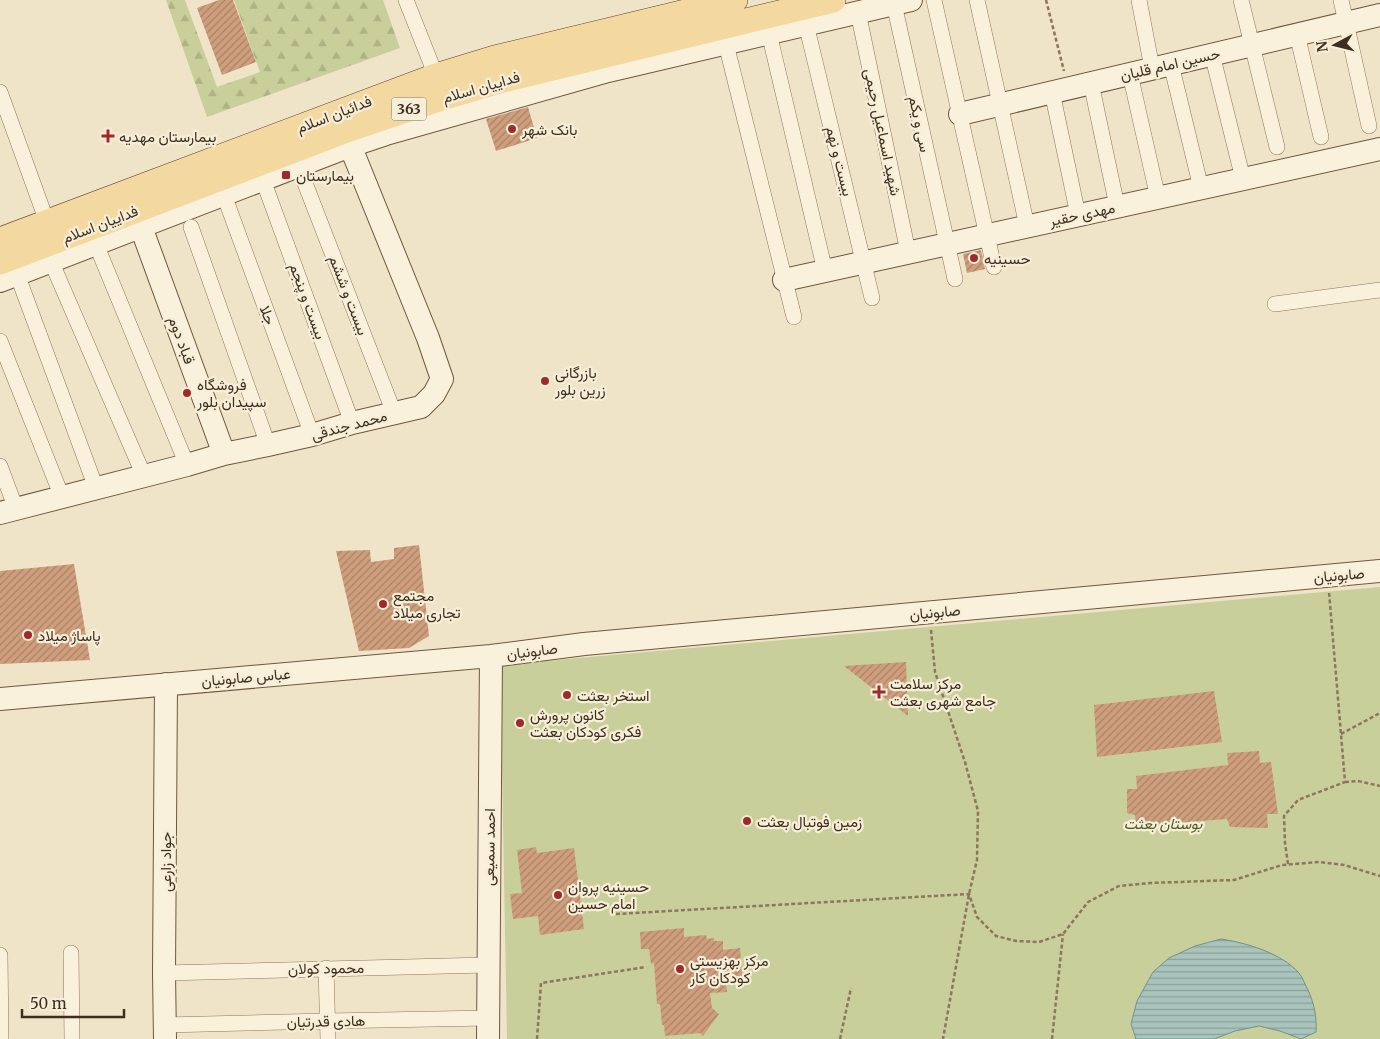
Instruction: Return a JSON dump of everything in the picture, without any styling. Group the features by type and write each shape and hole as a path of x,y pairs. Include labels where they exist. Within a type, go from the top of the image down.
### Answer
{"main road":[{"name":"فدائیان اسلام","path":"0,240 436,76 496,58 735,0"},
{"name":"فداییان اسلام","path":"6,272 347,138 445,97 506,89 833,0"}],"street":[{"path":"406,0 436,76"},
{"path":"934,0 994,267"},
{"path":"977,0 1027,226"},
{"path":"1140,0 1200,188"},
{"path":"1241,0 1277,148"},
{"path":"1341,0 1368,126"},
{"path":"506,89 608,72 902,2"},
{"name":"سی و یکم","path":"902,2 955,279"},
{"name":"شهید اسماعیل رحیمی","path":"858,12 908,252"},
{"name":"حسین امام قلیان","path":"960,114 1380,15"},
{"name":"بیست و نهم","path":"806,24 872,298"},
{"path":"769,34 825,271"},
{"path":"1297,34 1321,137"},
{"path":"726,44 794,317"},
{"path":"1212,54 1243,179"},
{"path":"1130,74 1158,198"},
{"path":"1091,83 1117,206"},
{"path":"1060,90 1078,215"},
{"path":"0,92 47,222"},
{"path":"96,488 6,272 51,261 263,180 347,138"},
{"name":"محمد جندقی","path":"8,511 224,454 312,435 352,423 421,407 434,394 442,379 428,338 347,138"},
{"name":"مهدی حقیر","path":"784,280 1380,149"},
{"name":"بیست و ششم","path":"303,178 394,413"},
{"name":"بیست و پنجم","path":"263,180 352,423"},
{"name":"جلا","path":"224,195 312,435"},
{"name":"قباد دوم","path":"141,227 224,454"},
{"path":"191,227 268,445"},
{"path":"96,244 187,465"},
{"path":"51,261 144,476"},
{"path":"1275,304 1380,290"},
{"path":"0,341 62,497"},
{"path":"0,466 8,511"},
{"name":"صابونیان","path":"491,656 594,643 1380,571"},
{"name":"عباس صابونیان","path":"0,699 491,656"},
{"name":"احمد سمیعی","path":"488,1029 487,964 491,656"},
{"name":"جواد زارعی","path":"165,1032 166,684"},
{"path":"71,953 72,1039"},
{"path":"0,955 1,1039"},
{"name":"محمود کولان","path":"164,973 487,964"},
{"path":"326,968 328,1039"},
{"name":"هادی قدرتیان","path":"165,1032 327,1021 488,1029"}],"path":[{"path":"1046,0 1060,90"},
{"path":"1328,576 1345,782"},
{"path":"930,612 935,672 965,762 978,811 977,860 969,894 943,1039"},
{"path":"1341,734 1380,713"},
{"path":"1288,864 1284,816 1298,800 1345,782 1358,781 1380,786"},
{"path":"969,894 977,917 996,936 1016,941 1039,942 1062,934 1088,902 1120,886 1234,880 1282,865 1319,862 1344,865 1380,876"},
{"path":"616,914 969,894"},
{"path":"1052,1039 1062,934"},
{"path":"537,1039 541,983 646,967"},
{"path":"840,1039 851,988"}],"green space":[{"path":"166,0 185,0 217,87 260,72 234,0 383,0 400,48 207,117"},
{"name":"بوستان بعثت","path":"1380,587 1380,1039 507,1039 500,665"}],"water":[{"path":"1221,939 1263,950 1292,966 1302,977 1308,990 1313,1005 1316,1032 1301,1039 1259,1026 1235,1031 1214,1039 1136,1039 1131,1024 1137,1001 1153,972 1169,958 1195,946"}],"building":[{"path":"219,0 233,0 256,62 222,75 197,8"},
{"name":"بانک شهر","path":"528,107 537,138 496,151 486,119"},
{"name":"حسینیه","path":"981,250 985,269 967,273 963,254"},
{"path":"419,545 429,636 409,648 359,651 336,551 370,550 371,562 394,559 394,548"},
{"path":"74,564 90,660 0,664 0,571"},
{"path":"906,662 908,716 844,666"},
{"path":"1214,691 1222,742 1097,757 1094,705"},
{"path":"1259,751 1260,763 1271,762 1278,814 1267,814 1268,828 1230,827 1227,819 1136,826 1135,815 1127,813 1127,789 1137,789 1136,776 1228,765 1227,753"},
{"path":"536,847 537,853 574,848 584,929 540,935 538,916 513,919 510,894 522,893 517,850"},
{"path":"684,928 684,937 706,935 707,939 714,938 714,941 723,941 723,950 740,948 743,981 726,983 727,992 710,993 712,1008 719,1014 703,1036 700,1033 665,1036 660,1004 657,1004 654,963 651,964 649,949 641,949 640,932"}],"place":[{"name":"بانک شهر","path":"512,129"},
{"name":"بیمارستان مهدیه","path":"108,136"},
{"name":"بیمارستان","path":"286,175"},
{"name":"حسینیه","path":"974,258"},
{"name":"بازرگانی زرین بلور","path":"545,381"},
{"name":"فروشگاه سپیدان بلور","path":"187,393"},
{"name":"مجتمع تجاری میلاد","path":"383,604"},
{"name":"پاساژ میلاد","path":"28,635"},
{"name":"مرکز سلامت جامع شهری بعثت","path":"879,692"},
{"name":"استخر بعثت","path":"567,695"},
{"name":"کانون پرورش فکری کودکان بعثت","path":"520,723"},
{"name":"زمین فوتبال بعثت","path":"747,821"},
{"name":"حسینیه پروان امام حسین","path":"558,895"},
{"name":"مرکز بهزیستی کودکان کار","path":"680,969"}]}
